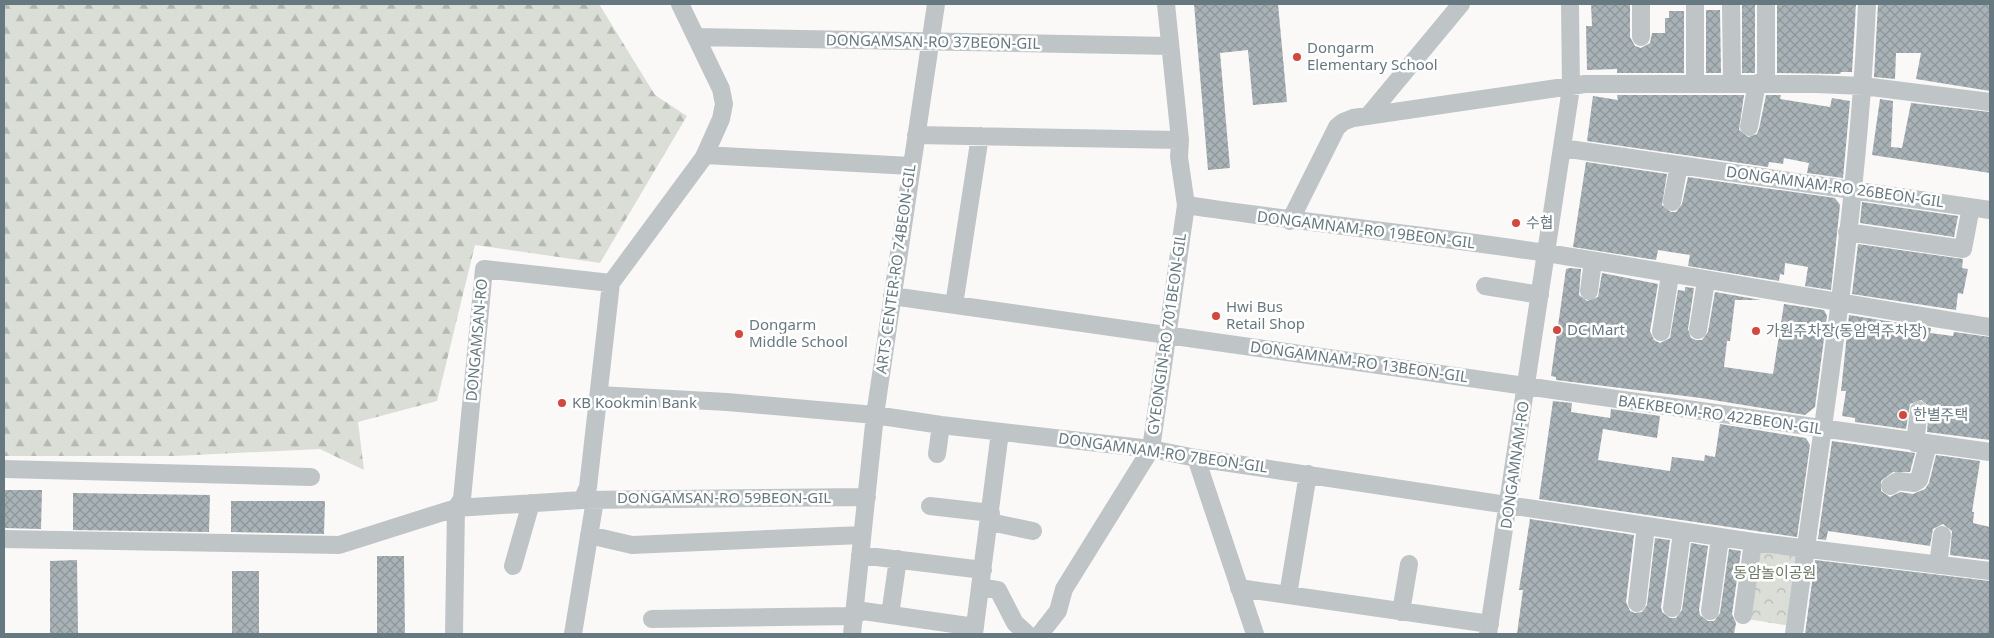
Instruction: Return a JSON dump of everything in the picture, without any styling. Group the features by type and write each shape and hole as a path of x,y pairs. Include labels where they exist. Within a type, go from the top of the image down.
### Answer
{"street":[{"path":"576,633 589,535 588,487 611,283 705,155 724,104 721,89 680,4"},
{"name":"ARTS CENTER-RO 74BEON-GIL","path":"852,634 875,415 936,4"},
{"name":"GYEONGIN-RO 701BEON-GIL","path":"1040,634 1058,611 1064,590 1151,449 1166,334 1186,206 1179,157 1180,140 1166,4"},
{"path":"1368,116 1461,4"},
{"name":"DONGAMNAM-RO","path":"1489,629 1571,88 1570,4"},
{"path":"1641,4 1641,37"},
{"path":"1695,4 1695,83"},
{"path":"1731,4 1732,83"},
{"path":"1749,127 1761,83 1766,30 1766,4"},
{"path":"1794,634 1852,190 1863,86 1867,4"},
{"name":"DONGAMSAN-RO 37BEON-GIL","path":"696,37 1170,46"},
{"path":"1290,221 1336,127 1343,122 1368,116 1571,88 1585,84 1761,83 1863,86 1990,102"},
{"path":"916,135 1180,140"},
{"path":"954,305 980,136"},
{"name":"DONGAMNAM-RO 26BEON-GIL","path":"1562,148 1990,210"},
{"path":"705,155 912,166"},
{"path":"1672,202 1679,166"},
{"name":"DONGAMNAM-RO 19BEON-GIL","path":"1186,206 1546,253 1838,304 1990,327"},
{"path":"1847,232 1963,249 1971,207"},
{"path":"1589,291 1594,261"},
{"name":"DONGAMSAN-RO","path":"454,634 456,508 462,499 484,269 611,283"},
{"path":"1661,332 1670,275"},
{"path":"1698,330 1706,281"},
{"path":"1485,286 1540,295"},
{"name":"DONGAMNAM-RO 13BEON-GIL","path":"892,296 1526,387"},
{"name":"BAEKBEOM-RO 422BEON-GIL","path":"1526,387 1921,444 1990,452"},
{"name":"DONGAMNAM-RO 7BEON-GIL","path":"599,394 727,402 875,415 940,425 1151,449 1196,458 1720,538 1990,571"},
{"path":"1890,486 1898,481 1914,484 1919,480 1921,444 1919,410"},
{"path":"937,454 940,425"},
{"path":"652,619 854,616 863,611 975,630 991,518 1000,432"},
{"path":"1196,458 1255,634"},
{"path":"4,468 311,477"},
{"path":"1288,595 1308,474"},
{"name":"DONGAMSAN-RO 59BEON-GIL","path":"589,500 867,497"},
{"path":"4,539 339,545 456,508 589,500"},
{"path":"513,566 531,503"},
{"path":"930,506 991,518 1033,531"},
{"path":"1637,602 1646,526"},
{"path":"1672,608 1682,532"},
{"path":"589,535 632,545 862,535"},
{"path":"1938,565 1942,535"},
{"path":"1710,611 1720,538"},
{"path":"1743,615 1752,542"},
{"path":"860,555 898,560 982,578 998,590 1015,622 1027,634"},
{"path":"890,615 898,560"},
{"path":"1401,612 1409,564"},
{"path":"1239,588 1401,612 1489,629"}],"green space":[{"path":"4,4 599,4 655,95 687,116 600,263 475,245 437,401 358,422 364,470 320,449 175,456 4,456"},
{"name":"동암놀이공원","path":"1755,547 1800,553 1791,626 1747,619"}],"building":[{"path":"1194,4 1278,4 1287,102 1253,105 1248,50 1220,53 1230,168 1208,170"},
{"path":"1591,4 1630,4 1630,37 1635,46 1641,48 1650,43 1652,33 1665,33 1665,18 1669,18 1669,11 1684,11 1684,73 1617,73 1617,69 1587,70 1586,26 1592,26"},
{"path":"1742,4 1755,4 1755,73 1742,73"},
{"path":"1777,4 1856,4 1852,72 1841,72 1840,74 1777,73"},
{"path":"1878,4 1990,4 1990,91 1916,79 1921,53 1896,53 1895,79 1874,77"},
{"path":"1706,10 1720,10 1721,73 1706,73"},
{"path":"1617,95 1744,95 1739,130 1748,137 1757,134 1766,95 1781,95 1780,99 1830,107 1832,98 1850,101 1843,178 1807,173 1809,163 1784,158 1783,164 1769,162 1768,167 1587,141 1593,96 1618,100"},
{"path":"1880,99 1893,101 1891,147 1902,148 1911,103 1990,112 1990,173 1872,155"},
{"path":"1586,162 1667,174 1662,205 1671,212 1676,212 1682,204 1688,177 1835,198 1840,205 1831,290 1805,286 1808,267 1785,263 1784,275 1780,274 1779,281 1688,266 1690,255 1658,250 1656,260 1573,247"},
{"path":"1862,202 1958,216 1954,237 1860,223"},
{"path":"1858,244 1963,259 1962,268 1968,269 1963,294 1958,293 1956,310 1852,294"},
{"path":"1566,269 1581,269 1579,295 1587,301 1598,297 1602,273 1658,284 1650,331 1654,340 1660,343 1670,338 1678,290 1685,291 1685,287 1694,288 1688,329 1691,338 1696,340 1702,340 1708,332 1715,292 1761,300 1735,300 1730,341 1727,341 1724,367 1773,374 1784,304 1824,310 1827,316 1815,407 1805,415 1701,398 1556,380 1556,377 1551,376"},
{"path":"1849,315 1931,328 1930,333 1953,336 1954,332 1990,337 1990,440 1927,432 1929,406 1921,400 1910,404 1906,429 1855,422 1855,418 1842,416 1846,391 1841,391"},
{"path":"1553,401 1572,403 1571,412 1610,418 1611,409 1660,416 1657,438 1603,429 1598,460 1670,471 1672,457 1704,461 1705,455 1715,457 1720,424 1806,438 1810,445 1797,537 1539,499"},
{"path":"1832,441 1915,453 1910,472 1893,472 1881,481 1881,491 1890,497 1900,492 1913,494 1925,489 1929,483 1936,455 1980,461 1972,512 1974,512 1973,523 1990,527 1990,560 1950,555 1952,531 1943,524 1933,529 1930,546 1828,531 1826,540 1818,539"},
{"path":"4,490 42,490 41,529 4,528"},
{"path":"73,493 210,495 209,532 73,530"},
{"path":"231,501 325,501 324,534 231,532"},
{"path":"1530,519 1634,535 1626,602 1630,611 1635,613 1642,612 1647,605 1655,538 1670,540 1661,607 1662,612 1670,618 1676,618 1682,610 1691,543 1708,546 1699,610 1700,615 1708,621 1714,621 1720,613 1729,549 1741,551 1732,614 1736,623 1734,634 1517,634 1523,590 1519,590"},
{"path":"377,556 404,556 405,634 377,634"},
{"path":"77,560 78,634 50,634 50,561"},
{"path":"1815,560 1990,581 1990,634 1805,634"},
{"path":"232,571 259,571 259,634 232,634"}],"place":[{"name":"Dongarm Elementary School","path":"1297,57"},
{"name":"수협","path":"1516,223"},
{"name":"Hwi Bus Retail Shop","path":"1216,316"},
{"name":"DC Mart","path":"1557,330"},
{"name":"가원주차장(동암역주차장)","path":"1756,331"},
{"name":"Dongarm Middle School","path":"739,334"},
{"name":"KB Kookmin Bank","path":"562,403"},
{"name":"한별주택","path":"1903,415"}]}
